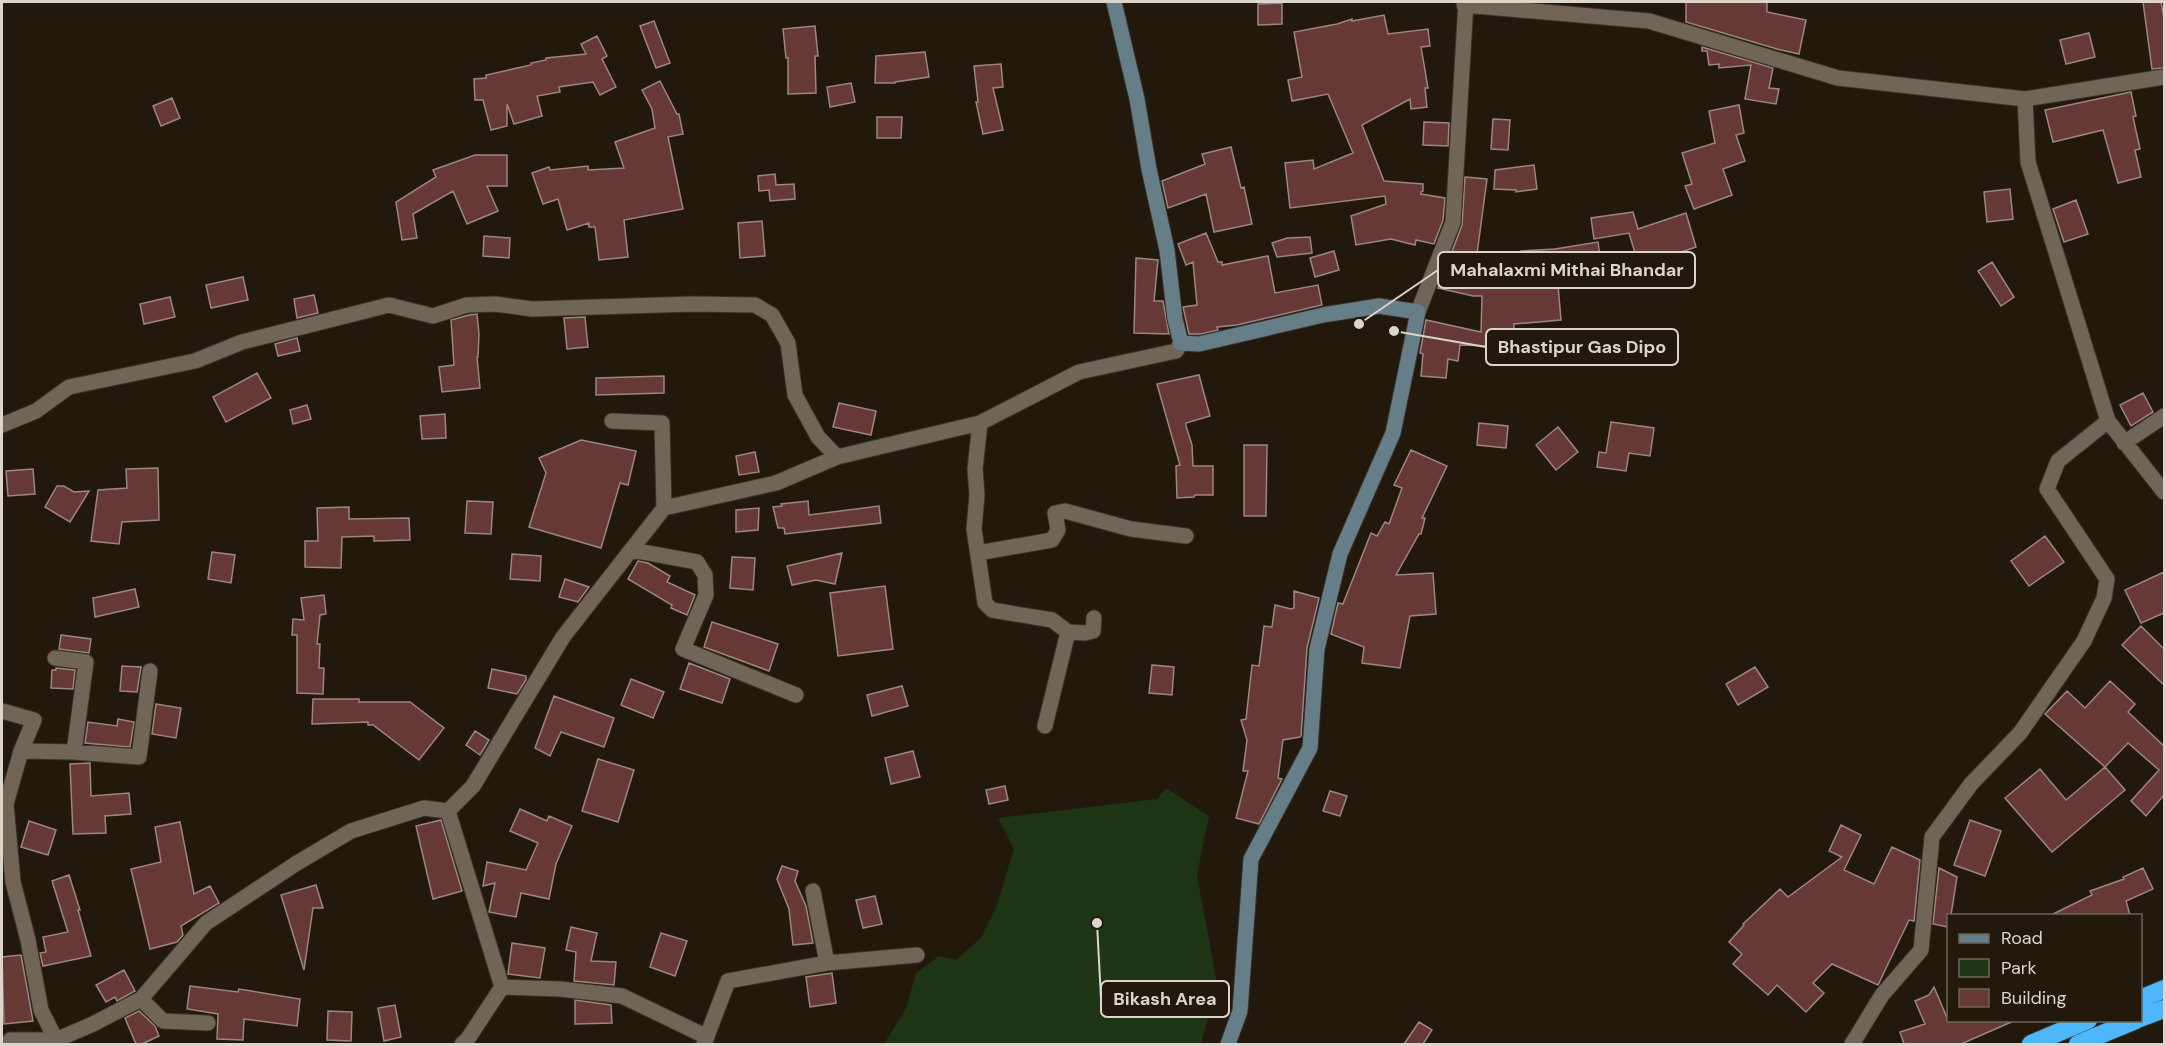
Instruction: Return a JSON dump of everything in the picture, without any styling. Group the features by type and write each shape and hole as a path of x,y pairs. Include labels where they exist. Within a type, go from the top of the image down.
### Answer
{"highway":[{"path":"2142,998 2164,989"},
{"path":"2142,1017 2164,1009"},
{"path":"2031,1044 2083,1022"},
{"path":"2078,1044 2131,1022"}],"street":[{"path":"664,508 776,483 837,457 980,423 1079,372 1176,351 1181,343 1175,319 1167,250 1149,170 1137,99 1114,2"},
{"path":"1228,1044 1240,1011 1251,859 1310,748 1317,649 1340,554 1393,433 1418,312 1453,222 1465,3 1649,21 1838,78 2025,99 2164,77"},
{"path":"2025,99 2028,162 2108,422 2164,492"},
{"path":"2,425 36,411 69,387 195,361 242,342 389,305 433,316 467,305 495,304 532,309 692,304 755,305 772,315 788,343 795,395 818,437 837,457"},
{"path":"1181,343 1199,344 1323,315 1379,306 1418,312"},
{"path":"2124,443 2164,416"},
{"path":"448,811 473,786 563,637 664,508 662,423 612,421"},
{"path":"1852,1044 1882,995 1921,950 1932,837 1971,784 2020,733 2084,641 2104,598 2107,579 2047,489 2058,461 2108,422"},
{"path":"980,423 975,470 977,495 974,529 985,603 992,610 1052,620 1068,632 1093,631 1094,618"},
{"path":"978,553 1052,540 1058,530 1055,513 1065,511 1131,529 1186,536"},
{"path":"632,550 697,562 705,575 706,595 683,649 796,695"},
{"path":"1045,726 1068,632"},
{"path":"55,658 86,662 74,752"},
{"path":"21,751 139,757 150,671"},
{"path":"2,711 34,720 21,751 4,804 7,883 28,940 41,1010 56,1040"},
{"path":"8,1042 56,1040 141,999 206,923 297,863 351,831 423,807 448,811"},
{"path":"448,811 502,987 468,1043"},
{"path":"813,891 827,963"},
{"path":"502,987 560,989 622,996 705,1041 728,981 827,963 917,955"},
{"path":"141,999 163,1020 208,1023"}],"green space":[{"path":"1166,788 1209,816 1197,875 1217,984 1201,1044 884,1044 906,1008 916,973 939,956 956,960 981,938 996,908 1014,849 998,818 1157,799"}],"building":[{"path":"1686,2 1767,2 1767,12 1806,20 1799,54 1686,22"},
{"path":"2143,2 2161,2 2164,18 2164,68 2152,69"},
{"path":"1282,3 1282,24 1258,25 1258,4"},
{"path":"1384,15 1388,34 1428,29 1430,46 1421,47 1428,88 1425,88 1427,107 1411,109 1410,99 1362,125 1384,181 1423,184 1421,194 1445,198 1443,220 1434,244 1416,240 1415,245 1391,239 1356,245 1351,216 1386,204 1385,196 1290,208 1285,163 1313,160 1314,169 1353,153 1328,94 1292,101 1288,80 1302,77 1294,32 1352,19 1352,21"},
{"path":"654,21 670,63 656,68 640,26"},
{"path":"815,26 818,56 815,56 816,93 788,94 788,58 786,58 783,29"},
{"path":"2089,33 2095,57 2066,64 2060,40"},
{"path":"597,36 607,56 602,59 616,87 600,95 593,82 559,87 560,92 537,96 542,116 514,124 507,104 507,126 491,130 483,100 475,100 474,79 486,78 486,75 531,65 531,63 546,60 546,58 586,54 581,44"},
{"path":"1702,47 1773,68 1769,88 1779,89 1776,104 1745,99 1751,65 1719,68 1719,64 1709,65 1707,51 1702,51"},
{"path":"925,52 929,77 895,83 875,83 876,56"},
{"path":"1001,64 1003,87 993,88 1003,130 983,134 976,102 978,102 974,66"},
{"path":"660,81 679,114 683,134 668,137 683,209 624,220 628,257 599,260 595,227 589,227 589,223 567,230 558,199 543,204 532,173 549,167 550,170 588,166 588,170 624,168 615,142 655,128 652,109 642,90"},
{"path":"851,83 855,102 830,107 827,87"},
{"path":"2131,92 2136,116 2133,117 2140,149 2135,150 2141,177 2118,183 2103,130 2053,142 2045,110"},
{"path":"172,98 180,118 161,126 153,106"},
{"path":"1739,105 1744,133 1736,135 1745,161 1723,169 1732,195 1694,209 1685,186 1692,184 1682,153 1715,143 1709,111"},
{"path":"877,117 902,117 901,138 877,138"},
{"path":"1493,119 1510,120 1508,150 1491,149"},
{"path":"1424,122 1449,123 1448,146 1423,145"},
{"path":"1231,147 1241,188 1244,187 1252,224 1214,232 1206,194 1168,208 1162,181 1205,164 1202,154"},
{"path":"475,155 507,155 507,186 487,186 498,211 467,224 453,191 413,214 417,238 402,240 396,202 436,177 433,170"},
{"path":"1534,165 1537,189 1516,192 1516,190 1494,189 1495,170"},
{"path":"775,174 776,185 794,184 795,199 770,201 769,190 759,191 758,176"},
{"path":"1465,177 1487,179 1475,269 1522,264 1521,251 1555,249 1598,242 1601,262 1581,264 1583,281 1558,285 1561,320 1514,324 1514,347 1460,345 1458,361 1448,359 1446,378 1421,376 1423,354 1420,353 1426,320 1481,332 1482,296 1438,288 1462,225"},
{"path":"2010,189 2013,219 1987,222 1984,192"},
{"path":"2076,200 2088,234 2064,242 2053,209"},
{"path":"1633,212 1638,229 1686,213 1696,247 1639,266 1629,233 1594,239 1591,218"},
{"path":"762,221 765,256 740,258 738,223"},
{"path":"1206,233 1218,262 1222,262 1222,265 1268,256 1275,293 1318,285 1322,305 1237,325 1217,327 1218,330 1201,334 1189,334 1183,307 1197,305 1193,262 1186,265 1178,244"},
{"path":"484,236 510,238 509,258 483,256"},
{"path":"1310,237 1312,253 1277,257 1272,243 1287,238"},
{"path":"1334,251 1339,270 1315,277 1310,258"},
{"path":"1136,258 1158,260 1154,301 1163,301 1169,334 1134,333"},
{"path":"1992,262 2014,297 2001,306 1978,271"},
{"path":"243,277 248,300 211,308 206,285"},
{"path":"314,295 318,313 297,318 294,299"},
{"path":"170,297 175,317 144,324 140,304"},
{"path":"477,314 480,388 442,392 439,367 454,365 451,320"},
{"path":"585,317 588,347 567,349 564,318"},
{"path":"297,338 300,351 278,356 275,344"},
{"path":"257,373 271,398 226,422 213,397"},
{"path":"1199,375 1210,416 1186,423 1186,426 1192,445 1193,466 1213,466 1213,495 1177,498 1176,466 1180,465 1157,384"},
{"path":"664,376 664,393 596,395 596,378"},
{"path":"2143,393 2153,412 2131,426 2120,405"},
{"path":"839,403 876,411 871,435 833,427"},
{"path":"307,405 311,419 293,424 290,410"},
{"path":"445,414 446,438 422,439 420,416"},
{"path":"1611,422 1654,428 1650,456 1629,453 1626,471 1597,467 1599,452 1606,453"},
{"path":"1479,423 1508,426 1506,448 1477,445"},
{"path":"1558,427 1578,452 1556,470 1536,445"},
{"path":"581,440 636,451 628,485 620,483 601,548 529,527 546,473 539,458"},
{"path":"1244,445 1267,445 1266,516 1244,516"},
{"path":"1411,450 1447,466 1422,518 1425,518 1421,534 1396,575 1433,573 1436,614 1410,616 1400,668 1362,663 1364,647 1331,634 1338,603 1343,604 1371,533 1377,536 1385,522 1389,524 1402,488 1394,485"},
{"path":"755,452 759,472 739,475 736,456"},
{"path":"158,468 159,520 122,522 119,544 91,541 98,490 127,488 126,469"},
{"path":"33,469 35,494 8,496 6,471"},
{"path":"57,486 64,486 74,492 89,491 70,522 45,507"},
{"path":"467,501 493,502 491,534 465,533"},
{"path":"808,501 809,515 879,506 881,523 785,534 784,528 778,528 773,507"},
{"path":"349,507 349,519 409,518 410,540 374,541 374,536 342,537 341,568 305,567 305,541 318,541 317,508"},
{"path":"759,508 758,530 736,532 736,510"},
{"path":"2045,536 2064,562 2029,586 2011,561"},
{"path":"212,552 235,555 231,583 208,579"},
{"path":"842,553 835,584 816,580 792,585 787,566"},
{"path":"512,554 541,556 540,581 510,579"},
{"path":"732,557 755,558 753,590 730,588"},
{"path":"638,561 648,563 670,576 667,582 695,595 687,615 671,608 672,605 628,579"},
{"path":"2164,572 2164,613 2141,623 2125,590"},
{"path":"565,579 589,587 578,602 559,597"},
{"path":"885,586 893,649 838,656 830,593"},
{"path":"135,589 139,607 95,617 93,598"},
{"path":"1294,591 1319,598 1307,648 1301,736 1283,740 1278,778 1282,779 1259,824 1236,818 1248,771 1243,771 1247,740 1241,720 1246,719 1252,665 1259,666 1264,626 1272,627 1275,605 1294,608"},
{"path":"324,595 326,614 320,615 317,644 320,644 319,668 324,668 323,694 297,693 297,635 292,635 293,619 304,620 301,598"},
{"path":"712,622 778,644 769,671 704,647"},
{"path":"2141,626 2164,649 2164,685 2122,645"},
{"path":"61,635 91,639 89,653 59,649"},
{"path":"689,663 730,679 722,703 680,689"},
{"path":"1152,665 1174,667 1172,695 1149,693"},
{"path":"122,666 141,667 137,692 120,691"},
{"path":"1755,667 1768,687 1738,705 1726,684"},
{"path":"56,668 75,670 73,689 51,688 52,670"},
{"path":"492,669 526,676 526,680 517,694 488,688"},
{"path":"631,679 664,692 653,718 621,705"},
{"path":"2110,681 2135,704 2128,712 2164,746 2164,795 2146,816 2131,801 2159,770 2128,743 2105,767 2045,714 2067,691 2085,708"},
{"path":"902,686 908,706 872,716 867,695"},
{"path":"554,696 614,718 604,747 561,732 550,756 535,748"},
{"path":"313,699 410,702 444,728 419,760 373,725 368,725 368,722 312,724"},
{"path":"156,704 181,708 176,738 152,734"},
{"path":"118,719 134,722 130,747 85,743 88,722 117,726"},
{"path":"475,731 489,740 480,755 466,745"},
{"path":"913,751 920,777 891,784 885,758"},
{"path":"598,759 634,770 618,822 582,811"},
{"path":"90,763 91,796 129,793 131,814 105,816 106,833 73,834 70,764"},
{"path":"2105,767 2125,790 2052,852 2005,798 2040,769 2066,800"},
{"path":"1005,786 1008,800 989,804 986,790"},
{"path":"1330,791 1347,796 1340,816 1323,811"},
{"path":"520,809 547,821 549,816 572,826 556,864 549,899 521,893 516,917 489,912 495,883 483,886 487,862 526,870 538,843 510,831"},
{"path":"441,820 462,891 433,899 416,826"},
{"path":"1970,820 2001,831 1985,876 1954,865"},
{"path":"29,821 56,830 48,855 21,847"},
{"path":"180,822 194,894 210,886 219,903 181,926 183,935 177,942 150,949 131,869 161,862 155,827"},
{"path":"1841,825 1861,835 1844,870 1874,884 1892,847 1920,860 1914,921 1909,920 1878,985 1832,964 1813,983 1824,993 1806,1012 1777,985 1768,995 1733,964 1742,954 1729,942 1743,924 1780,889 1788,897 1842,857 1829,851"},
{"path":"782,866 798,871 795,881 806,906 813,943 793,945 789,909 777,879"},
{"path":"1939,868 1957,877 1951,914 1947,914 1947,927 1933,924"},
{"path":"2143,868 2153,889 2126,901 2130,914 2053,914 2092,895 2090,891 2124,879 2123,877"},
{"path":"69,875 91,956 43,966 40,953 46,952 43,937 68,932 52,881"},
{"path":"316,885 323,908 313,908 304,970 281,895"},
{"path":"875,896 882,924 863,928 856,900"},
{"path":"571,927 597,933 591,961 616,962 614,985 574,981 576,952 566,950"},
{"path":"661,933 687,941 675,976 650,967"},
{"path":"512,943 545,948 540,978 508,974"},
{"path":"21,955 33,1021 4,1024 2,957"},
{"path":"124,970 135,991 117,1001 115,997 106,1002 96,985"},
{"path":"832,973 836,1003 810,1007 806,977"},
{"path":"190,986 238,992 239,989 300,999 297,1026 244,1019 243,1040 217,1039 218,1014 187,1009"},
{"path":"1934,987 1947,1022 2011,1022 1961,1044 1904,1044 1900,1032 1925,1024 1915,1001 1929,995"},
{"path":"575,1000 611,1005 612,1023 575,1024"},
{"path":"395,1005 401,1037 384,1041 378,1008"},
{"path":"139,1011 155,1026 159,1036 142,1044 136,1044 125,1018"},
{"path":"328,1011 352,1012 351,1041 327,1040"},
{"path":"1419,1022 1432,1030 1423,1044 1404,1044"}],"place":[{"name":"Mahalaxmi Mithai Bhandar","path":"1359,324"},
{"name":"Bhastipur Gas Dipo","path":"1394,331"},
{"name":"Bikash Area","path":"1097,923"}]}
